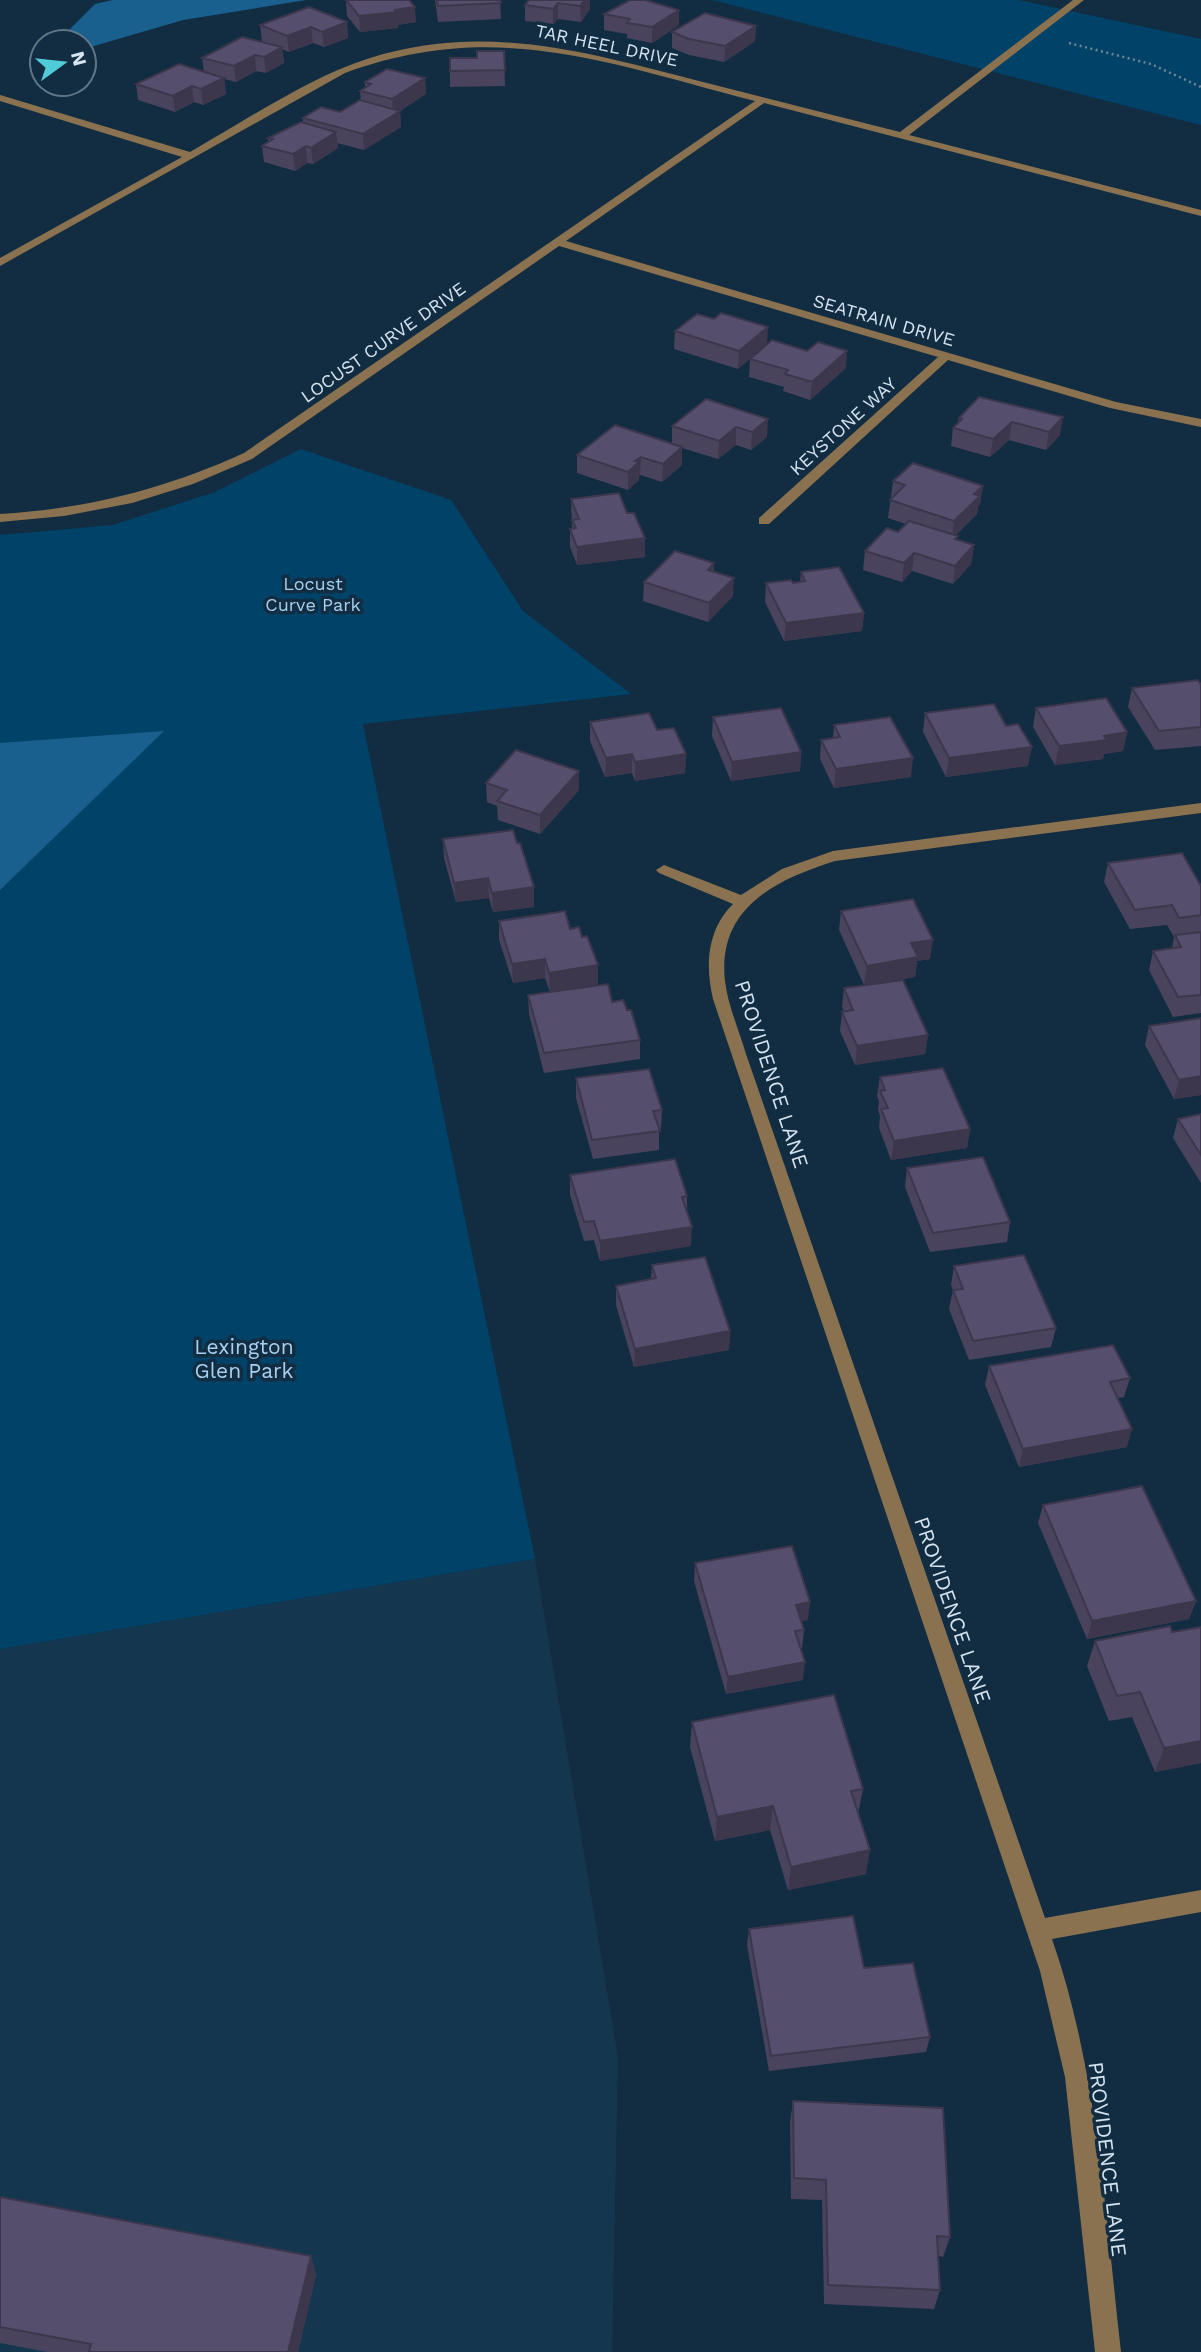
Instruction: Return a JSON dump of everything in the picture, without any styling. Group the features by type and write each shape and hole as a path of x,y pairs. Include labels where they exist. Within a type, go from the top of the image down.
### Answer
{"street":[{"path":"901,136 1079,0"},
{"name":"TAR HEEL DRIVE","path":"0,263 342,71 396,52 431,46 499,43 567,51 1201,213"},
{"path":"0,98 191,156"},
{"name":"LOCUST CURVE DRIVE","path":"0,518 58,514 125,501 208,475 248,456 762,100"},
{"name":"SEATRAIN DRIVE","path":"558,242 1114,405 1201,423"},
{"name":"KEYSTONE WAY","path":"764,521 946,356"},
{"name":"PROVIDENCE LANE","path":"1108,2352 1077,2077 1052,1971 731,1029 717,980 717,942 724,925 743,902 778,875 833,856 1201,808"},
{"path":"664,870 743,902"},
{"path":"1039,1930 1201,1901"}],"path":[{"path":"1033,35 1151,64 1201,87"}],"shaded area":[{"path":"113,0 306,0 183,20 98,45 98,28 71,28 95,4"},
{"path":"164,731 0,890 0,743"},
{"path":"535,1559 618,2057 612,2352 0,2352 0,1649"}],"green space":[{"path":"712,0 1019,0 1201,39 1201,125"},
{"name":"Lexington Glen Park","path":"301,449 451,500 523,611 631,694 363,724 535,1559 0,1649 0,535 113,525 215,492"}],"building":[{"path":"346,0 409,0 415,7 359,16"},
{"path":"437,0 500,0 501,3 438,6"},
{"path":"529,0 585,0 580,6 558,3 553,9 525,5"},
{"path":"630,0 645,0 679,10 652,27 627,23 630,19 604,14"},
{"path":"309,7 347,22 322,32 311,27 287,36 260,25"},
{"path":"705,13 756,26 725,46 689,39 672,32"},
{"path":"242,37 282,47 264,57 255,55 234,66 202,58"},
{"path":"477,51 504,51 505,70 450,71 450,58 477,58"},
{"path":"179,64 224,78 201,89 192,86 173,96 136,84"},
{"path":"387,69 425,78 392,99 360,91 371,84 365,82"},
{"path":"360,100 400,111 363,134 303,118 321,107 340,112"},
{"path":"301,122 336,132 311,148 306,146 293,154 262,146 273,139 268,138"},
{"path":"721,313 768,327 739,351 675,331 697,314 714,319"},
{"path":"772,340 807,351 818,342 847,351 812,382 785,374 788,370 750,359"},
{"path":"979,397 1063,417 1049,432 1012,422 993,439 953,428"},
{"path":"706,399 768,419 752,432 736,427 719,441 672,426"},
{"path":"615,425 682,447 663,464 641,457 628,472 577,455"},
{"path":"913,463 983,486 974,494 980,496 954,521 890,500 905,485 893,481"},
{"path":"619,493 627,513 634,513 645,538 577,547 570,529 576,528 572,520 579,519 571,499"},
{"path":"909,521 958,536 955,539 974,545 955,566 914,553 904,563 865,551 887,528 898,532"},
{"path":"675,551 714,563 708,570 734,578 709,603 644,582"},
{"path":"839,567 864,613 786,623 766,583 805,581 801,572"},
{"path":"1198,680 1201,685 1201,727 1159,731 1132,688"},
{"path":"1106,698 1127,732 1104,736 1107,740 1059,746 1036,708"},
{"path":"994,704 1006,726 1018,724 1032,747 949,758 925,713"},
{"path":"781,708 801,752 732,762 713,717"},
{"path":"649,713 657,730 674,728 686,754 635,762 632,754 606,758 590,722"},
{"path":"890,717 913,758 836,769 821,740 840,737 834,725"},
{"path":"516,750 579,771 540,815 497,801 507,790 486,783"},
{"path":"513,830 534,887 492,893 488,878 454,883 443,839"},
{"path":"1182,853 1201,886 1201,915 1179,918 1172,905 1135,910 1108,863"},
{"path":"913,899 933,940 911,943 918,957 867,966 841,911"},
{"path":"565,911 570,929 579,927 582,937 587,936 598,965 549,973 545,959 512,964 499,921"},
{"path":"1201,932 1201,995 1178,997 1153,951 1181,947 1175,935"},
{"path":"903,980 928,1035 857,1046 842,1012 853,1010 844,988"},
{"path":"608,984 612,1002 623,1000 627,1010 631,1010 640,1040 544,1053 528,995"},
{"path":"1201,1018 1201,1076 1179,1080 1149,1026"},
{"path":"943,1068 970,1129 894,1141 881,1109 888,1108 880,1091 885,1090 880,1077"},
{"path":"649,1069 662,1110 653,1111 660,1131 592,1140 576,1078"},
{"path":"1201,1114 1201,1155 1178,1119"},
{"path":"983,1157 1010,1222 933,1233 907,1168"},
{"path":"675,1159 687,1196 682,1197 692,1227 600,1241 594,1221 584,1222 570,1175"},
{"path":"1024,1255 1056,1328 973,1341 953,1290 963,1289 954,1266"},
{"path":"705,1257 730,1331 635,1349 616,1286 656,1278 652,1265"},
{"path":"1113,1345 1130,1378 1110,1382 1132,1429 1023,1449 989,1366"},
{"path":"1142,1486 1196,1601 1092,1621 1043,1505"},
{"path":"792,1546 810,1602 796,1605 804,1630 795,1631 805,1662 728,1677 695,1563"},
{"path":"1170,1626 1172,1632 1201,1627 1201,1741 1164,1748 1140,1692 1117,1696 1095,1641"},
{"path":"834,1695 863,1789 851,1791 870,1850 791,1867 773,1806 717,1817 692,1722"},
{"path":"853,1916 864,1968 913,1963 930,2037 771,2056 749,1929"},
{"path":"793,2101 943,2108 950,2237 937,2236 940,2290 828,2285 826,2180 794,2178"},
{"path":"0,2197 311,2256 288,2352 89,2352 91,2344 0,2327"}],"park label":[{"name":"Locust Curve Park","path":"313,593"}]}
